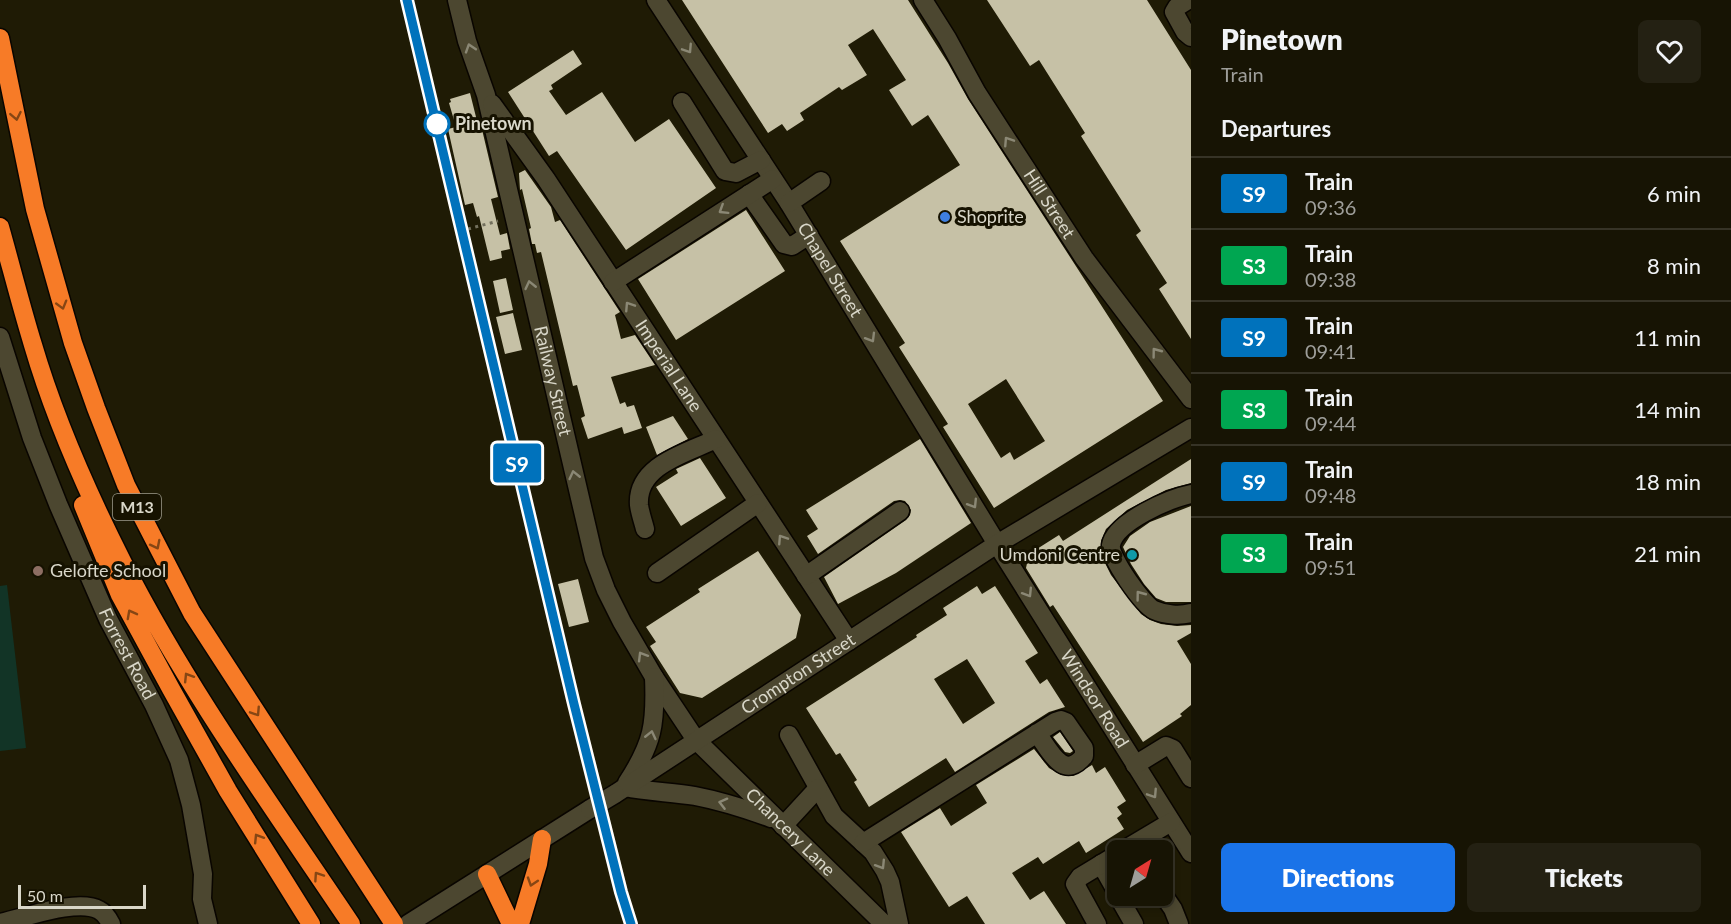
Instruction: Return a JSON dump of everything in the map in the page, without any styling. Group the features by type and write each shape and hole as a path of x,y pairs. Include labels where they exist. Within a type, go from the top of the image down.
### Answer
{"highway":[{"name":"M13","path":"0,38 34,209 73,343 126,485 192,613 394,924"},
{"name":"M13","path":"0,227 33,347 57,414 99,512 161,634 223,733 351,924"},
{"path":"57,414 69,469 120,595 228,791 311,924"},
{"path":"520,924 538,864 542,839"},
{"path":"487,874 511,924"}],"street":[{"name":"Railway Street","path":"457,0 467,41 486,95 594,558 606,590 654,676 696,740"},
{"name":"Chapel Street","path":"656,0 789,203 997,544"},
{"name":"Hill Street","path":"923,0 947,38 976,93 1084,258 1191,399"},
{"path":"1188,0 1174,12 1185,32 1191,37"},
{"name":"Imperial Lane","path":"486,95 546,179 849,641"},
{"path":"682,102 725,171 736,173 760,160"},
{"path":"613,282 773,178"},
{"path":"789,203 820,182"},
{"path":"749,194 784,244 792,246 809,236"},
{"name":"Forrest Road","path":"0,337 32,438 58,504 108,619 154,705 179,760 191,806 203,874 202,899 208,924"},
{"name":"Crompton Street","path":"408,924 620,790 997,544 1191,428"},
{"path":"645,529 639,505 640,490 647,476 661,464 716,439"},
{"path":"1191,494 1175,498 1120,529 1111,546 1114,560 1152,609 1175,614 1191,613"},
{"path":"657,573 758,503"},
{"path":"806,576 900,511"},
{"name":"Windsor Road","path":"997,544 1191,853"},
{"path":"654,676 655,713 648,745 620,790 694,796 745,808 780,824 818,788"},
{"path":"863,843 1037,733"},
{"path":"789,735 834,816 873,852 890,882 898,924"},
{"name":"Chancery Lane","path":"696,740 884,924"},
{"path":"1135,765 1166,746 1173,749 1191,778"},
{"path":"1143,840 1171,822"},
{"path":"1097,924 1075,884 1080,877 1107,861"},
{"path":"1101,864 1107,875"},
{"name":"Forrest Road","path":"203,874 212,895 219,924"},
{"path":"0,923 73,906 100,910 111,924"},
{"path":"1124,906 1134,924"},
{"path":"1171,906 1179,924"}],"path":[{"path":"468,229 514,217"}],"green space":[{"path":"7,585 26,748 0,751 0,586"}],"building":[{"path":"682,0 908,0 968,99 1163,401 994,508 943,427 948,424 899,347 905,343 840,241 960,165 928,115 912,126 889,90 906,80 873,29 848,45 867,75 842,90 839,87 800,113 804,120 787,131 782,124 768,133","holes":["1006,379 1045,441 1014,460 1010,452 1001,458 968,404"]},
{"path":"987,0 1147,0 1191,70 1191,339 1159,289 1167,283 1136,235 1141,231 1081,136 1085,133 1039,60 1030,66"},
{"path":"573,50 582,64 551,85 553,89 549,91 566,115 602,92 635,142 669,119 716,188 626,250 557,151 549,156 508,92"},
{"path":"470,93 477,121 480,121 498,197 491,199 500,235 507,233 510,249 501,251 502,258 490,261 479,216 477,217 473,203 465,205 448,129 456,127 449,103 450,99"},
{"path":"525,170 551,207 555,222 560,220 620,312 615,315 621,339 635,335 655,365 611,377 620,404 625,402 627,407 634,405 642,428 624,434 622,427 588,439 581,418 585,416 577,385 573,386 541,252 537,253 535,244 532,244 529,229 531,228 522,189 520,190 519,173"},
{"path":"746,210 785,271 676,340 638,279"},
{"path":"506,278 513,310 500,313 493,281"},
{"path":"513,313 522,350 505,354 496,317"},
{"path":"673,416 688,439 657,455 646,427"},
{"path":"920,439 971,523 896,573 838,604 824,577 906,520 911,510 905,501 894,501 818,554 807,536 818,529 806,510"},
{"path":"700,458 726,498 681,526 656,487 678,473 676,469"},
{"path":"1191,459 1191,483 1166,490 1127,510 1106,529 1101,541 1101,555 1111,575 1141,614 1161,624 1191,625 1191,633 1177,641 1191,664 1191,705 1180,714 1182,716 1143,742 1053,605 1050,607 1026,568 1029,554 1059,535 1063,541"},
{"path":"1191,506 1191,602 1166,602 1156,598 1144,584 1123,547 1130,536 1150,522"},
{"path":"758,551 801,615 796,638 702,698 680,693 650,646 656,642 646,627 700,592 698,589"},
{"path":"578,579 589,622 569,627 558,584"},
{"path":"977,586 982,594 995,586 1038,653 1025,661 1040,684 1047,679 1065,707 1049,712 955,772 946,758 869,807 854,782 857,780 840,753 836,755 806,708 917,637 916,635 947,615 943,608","holes":["967,659 995,703 963,724 934,679"]},
{"path":"1060,732 1073,751 1070,753 1065,752 1053,737"},
{"path":"1034,749 1049,768 1061,775 1073,776 1092,765 1096,773 1105,767 1126,801 1117,807 1122,814 1117,818 1124,829 1086,853 1079,841 1043,864 1038,857 1012,873 1030,900 1044,891 1066,924 985,924 967,896 949,907 901,832 940,808 951,826 987,803 976,785"}],"railway":[{"path":"407,0 574,704 631,924"}],"train":[{"name":"S9","path":"407,0 574,704 631,924"}],"place":[{"name":"Pinetown","path":"437,124"},
{"name":"Shoprite","path":"945,217"},
{"name":"Umdoni Centre","path":"1132,555"},
{"name":"Gelofte School","path":"38,571"}]}
